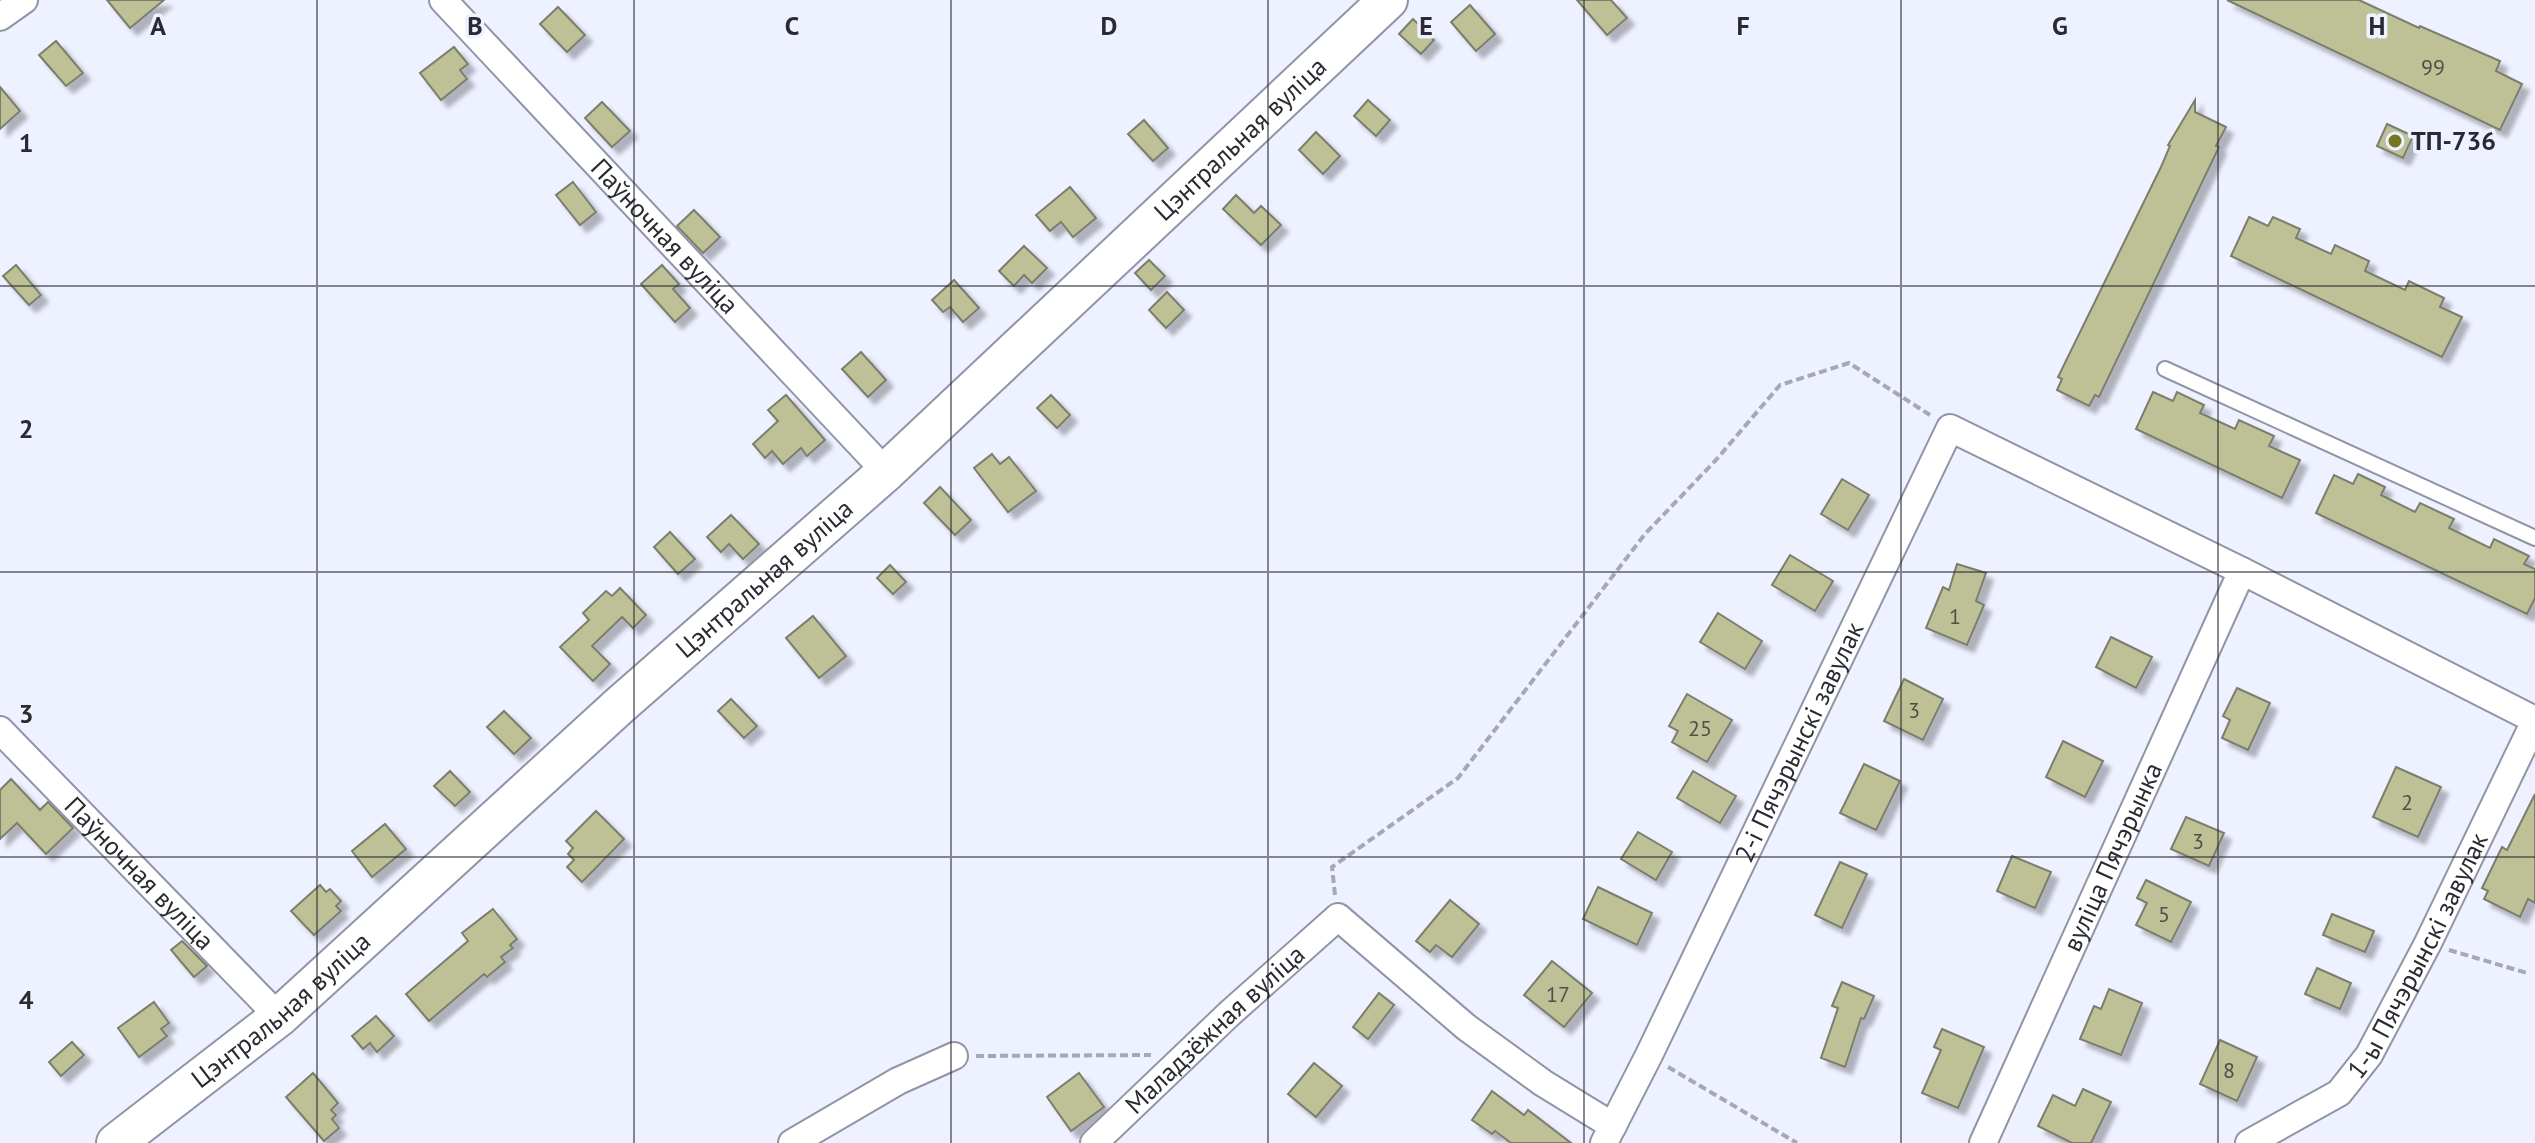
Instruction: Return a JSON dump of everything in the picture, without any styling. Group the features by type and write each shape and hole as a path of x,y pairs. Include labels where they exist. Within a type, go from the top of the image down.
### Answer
{"street":[{"path":"0,17 24,0"},
{"name":"Паўночная вуліца","path":"443,0 886,472"},
{"name":"Цэнтральная вуліца","path":"122,1141 279,1017 619,706 886,472 1388,0"},
{"path":"1950,428 2242,571 2535,720"},
{"name":"2-і Пячэрынскі завулак","path":"1609,1134 1950,428"},
{"name":"вуліца Пячэрынка","path":"1983,1143 2242,571"},
{"name":"1-ы Пячэрынскі завулак","path":"2249,1143 2339,1093 2369,1055 2428,943 2535,720"},
{"name":"Паўночная вуліца","path":"0,730 279,1017"},
{"path":"1338,917 1466,1027 1609,1134"},
{"name":"Маладзёжная вуліца","path":"1094,1143 1338,917"},
{"path":"792,1143 898,1081 954,1056"}],"lane":[{"path":"2165,369 2535,538"}],"path":[{"path":"1338,917 1332,867 1458,778 1645,534 1716,460 1780,385 1849,363 1950,428"},
{"path":"2428,943 2527,973"},
{"path":"954,1056 1186,1055"},
{"path":"1649,1055 1797,1143"}],"building":[{"path":"107,0 164,0 130,28"},
{"path":"1577,0 1611,0 1627,18 1607,35"},
{"path":"2227,0 2359,0 2500,61 2496,71 2522,84 2500,130"},
{"path":"1470,5 1495,34 1476,51 1451,22"},
{"path":"558,7 585,35 567,52 540,24"},
{"path":"1413,19 1434,40 1421,54 1399,34"},
{"path":"56,41 83,73 66,86 39,55"},
{"path":"454,47 468,64 460,70 467,79 441,100 420,73"},
{"path":"0,87 20,111 0,129"},
{"path":"1368,100 1390,120 1376,136 1354,116"},
{"path":"2195,100 2195,112 2226,127 2099,397 2095,395 2089,406 2057,390 2062,379 2058,377 2161,167 2168,145"},
{"path":"602,102 630,131 612,147 585,118"},
{"path":"1144,120 1168,148 1153,161 1128,134"},
{"name":"ТП-736","path":"2387,124 2413,136 2403,158 2377,146"},
{"path":"1316,132 1340,156 1323,174 1299,150"},
{"path":"573,182 596,212 580,225 556,195"},
{"path":"1070,187 1096,218 1073,237 1061,222 1050,231 1036,215"},
{"path":"1236,195 1254,213 1261,206 1281,225 1261,245 1223,209"},
{"path":"694,210 720,237 703,253 677,226"},
{"path":"2249,217 2268,226 2273,217 2300,229 2296,238 2331,254 2335,245 2369,261 2365,271 2405,290 2409,281 2444,298 2440,307 2462,317 2442,357 2231,256"},
{"path":"1024,246 1047,268 1032,283 1024,275 1014,286 999,271"},
{"path":"1149,260 1165,276 1151,290 1135,273"},
{"path":"16,265 41,295 29,305 3,276"},
{"path":"662,265 679,284 673,289 690,308 675,322 641,284"},
{"path":"954,280 979,308 963,322 950,307 943,312 932,300"},
{"path":"1167,292 1184,310 1166,328 1149,310"},
{"path":"861,352 886,380 868,397 842,369"},
{"path":"2153,392 2173,401 2177,392 2204,405 2200,413 2235,429 2239,420 2274,436 2269,446 2300,460 2282,498 2136,429"},
{"path":"786,395 825,440 807,456 801,448 783,464 772,451 765,458 753,444 778,421 768,410"},
{"path":"1051,395 1070,415 1057,428 1037,408"},
{"path":"992,454 1000,464 1009,457 1036,491 1008,512 974,468"},
{"path":"2358,474 2385,487 2381,495 2415,512 2420,503 2454,519 2449,528 2490,548 2494,539 2529,556 2524,564 2535,569 2535,598 2527,614 2316,513 2334,475 2353,484"},
{"path":"1842,479 1869,495 1848,530 1821,514"},
{"path":"940,487 971,520 955,535 924,503"},
{"path":"731,515 759,544 743,559 729,544 721,552 707,537"},
{"path":"670,532 695,559 678,574 654,547"},
{"path":"1790,555 1833,581 1815,611 1772,585"},
{"path":"1957,564 1986,573 1976,601 1984,605 1967,645 1926,628 1943,587 1949,590"},
{"path":"890,565 906,582 893,594 877,578"},
{"path":"620,588 646,615 633,628 622,617 592,646 610,664 593,681 560,647 589,620 583,613 606,591 612,596"},
{"path":"1718,613 1762,641 1745,669 1700,642"},
{"path":"813,616 846,656 819,678 786,638"},
{"path":"2111,637 2152,657 2136,688 2096,667"},
{"path":"1904,679 1943,699 1923,740 1884,721"},
{"path":"2237,688 2270,703 2248,750 2222,738 2230,720 2223,716"},
{"path":"1687,694 1732,720 1707,762 1672,742 1678,731 1669,726"},
{"path":"731,699 757,726 744,738 718,711"},
{"path":"504,711 531,738 514,754 487,727"},
{"path":"2063,741 2103,761 2085,797 2046,777"},
{"path":"1864,764 1900,781 1876,830 1840,813"},
{"path":"2396,767 2441,787 2418,837 2373,817"},
{"path":"450,771 470,792 455,806 434,786"},
{"path":"1693,771 1736,796 1720,823 1677,798"},
{"path":"11,779 40,810 48,802 73,828 46,854 17,823 0,839 0,790"},
{"path":"2535,794 2535,903 2528,899 2520,917 2484,899 2488,891 2482,888 2502,847 2507,850"},
{"path":"596,811 624,839 582,882 567,867 574,860 568,854 573,848 566,841"},
{"path":"2186,817 2224,833 2209,866 2171,849"},
{"path":"385,824 406,849 372,877 352,851"},
{"path":"1638,832 1672,852 1656,880 1621,859"},
{"path":"2012,856 2051,872 2035,908 1997,891"},
{"path":"1840,862 1867,874 1842,928 1815,915"},
{"path":"2146,880 2191,902 2171,942 2136,925 2147,903 2137,898"},
{"path":"320,885 326,892 330,889 341,901 336,906 341,911 314,935 291,911"},
{"path":"1598,887 1652,913 1637,945 1583,919"},
{"path":"1450,900 1479,924 1452,957 1436,945 1430,952 1416,941"},
{"path":"493,909 517,939 510,945 513,948 501,957 505,962 487,977 484,974 429,1021 406,994 468,941 462,933"},
{"path":"2332,914 2374,931 2365,952 2323,935"},
{"path":"182,941 207,966 194,977 171,950"},
{"path":"1552,961 1592,993 1564,1027 1524,995"},
{"path":"2317,968 2351,983 2340,1009 2305,994"},
{"path":"1842,982 1874,996 1864,1019 1861,1018 1845,1067 1821,1058 1838,1008 1832,1006"},
{"path":"2109,989 2142,1003 2121,1055 2080,1039 2094,1006 2101,1009"},
{"path":"1379,993 1394,1005 1368,1039 1353,1027"},
{"path":"154,1002 169,1023 161,1029 167,1036 139,1057 118,1028"},
{"path":"376,1016 394,1036 377,1052 370,1043 363,1049 352,1036"},
{"path":"1942,1029 1984,1047 1958,1108 1922,1093 1941,1050 1934,1047"},
{"path":"2220,1040 2257,1057 2237,1101 2200,1084"},
{"path":"72,1042 84,1055 61,1076 49,1062"},
{"path":"1314,1063 1342,1086 1316,1117 1288,1094"},
{"path":"313,1073 338,1103 331,1110 336,1115 332,1119 339,1128 324,1141 286,1097"},
{"path":"1079,1073 1104,1107 1071,1131 1047,1097"},
{"path":"2083,1089 2111,1102 2091,1143 2072,1143 2038,1126 2053,1095 2075,1106"},
{"path":"1492,1091 1524,1115 1528,1110 1571,1143 1511,1143 1495,1131 1492,1134 1472,1120"}],"place":[{"name":"ТП-736","path":"2395,141"}]}
